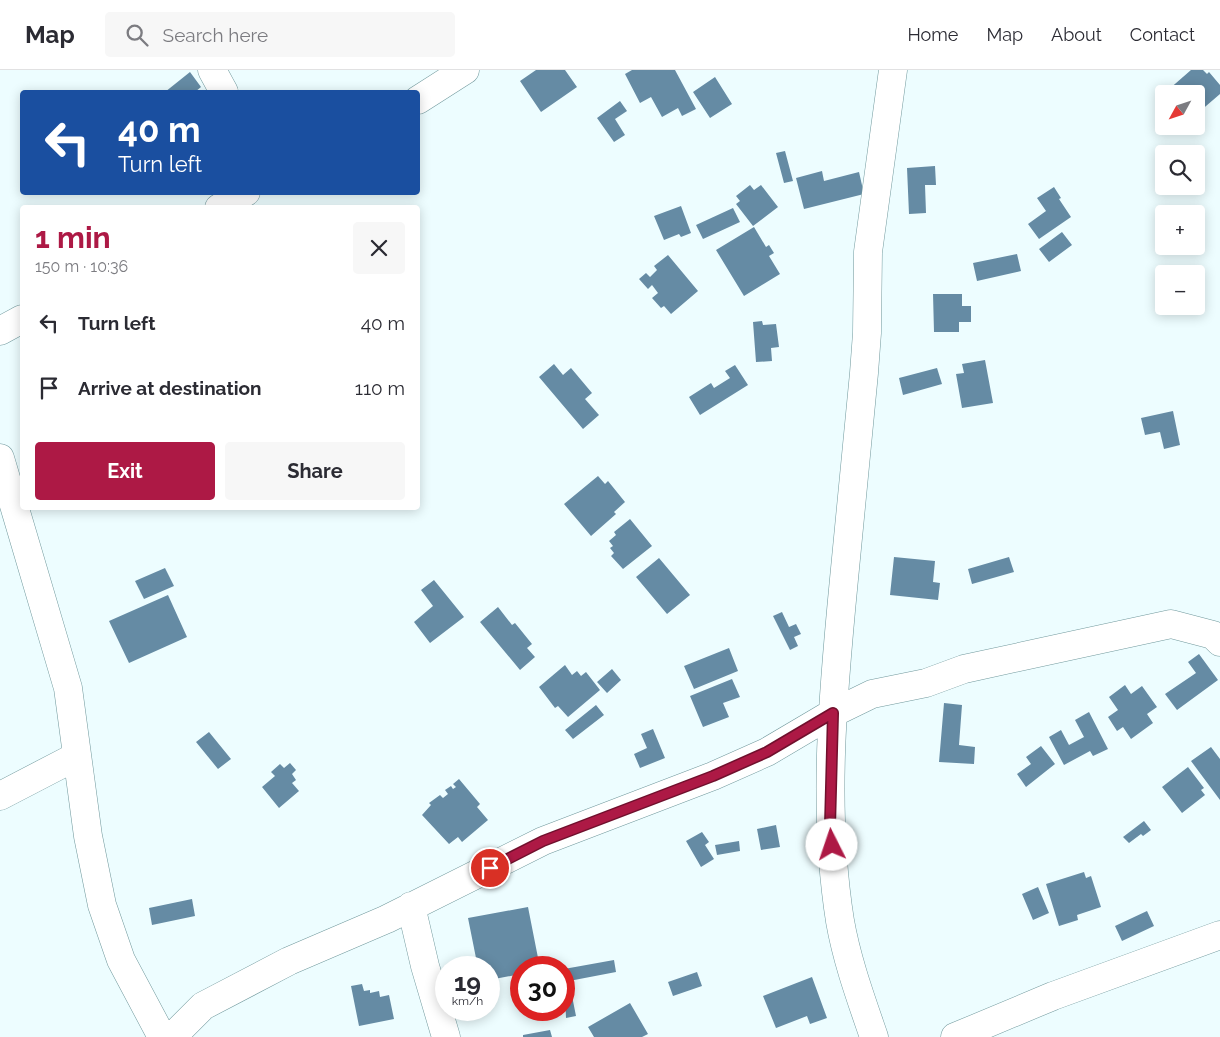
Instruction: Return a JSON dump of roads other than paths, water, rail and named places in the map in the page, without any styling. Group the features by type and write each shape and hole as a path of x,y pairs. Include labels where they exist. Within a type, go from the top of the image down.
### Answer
{"street":[{"path":"212,70 223,90"},
{"path":"420,99 465,70"},
{"path":"874,1037 848,958 840,921 830,826 833,713 840,615 864,373 868,252 893,70"},
{"path":"224,205 241,195"},
{"path":"0,331 20,320"},
{"path":"0,458 68,688 88,836 102,905 121,960 162,1037"},
{"path":"172,1037 204,1006 289,961 387,919 543,841 713,776 767,752 833,713 872,694 926,683 964,669 1171,624 1213,635 1220,642"},
{"path":"0,796 77,756"},
{"path":"411,906 425,966 446,1037"},
{"path":"955,1037 1054,996 1220,935"}]}
